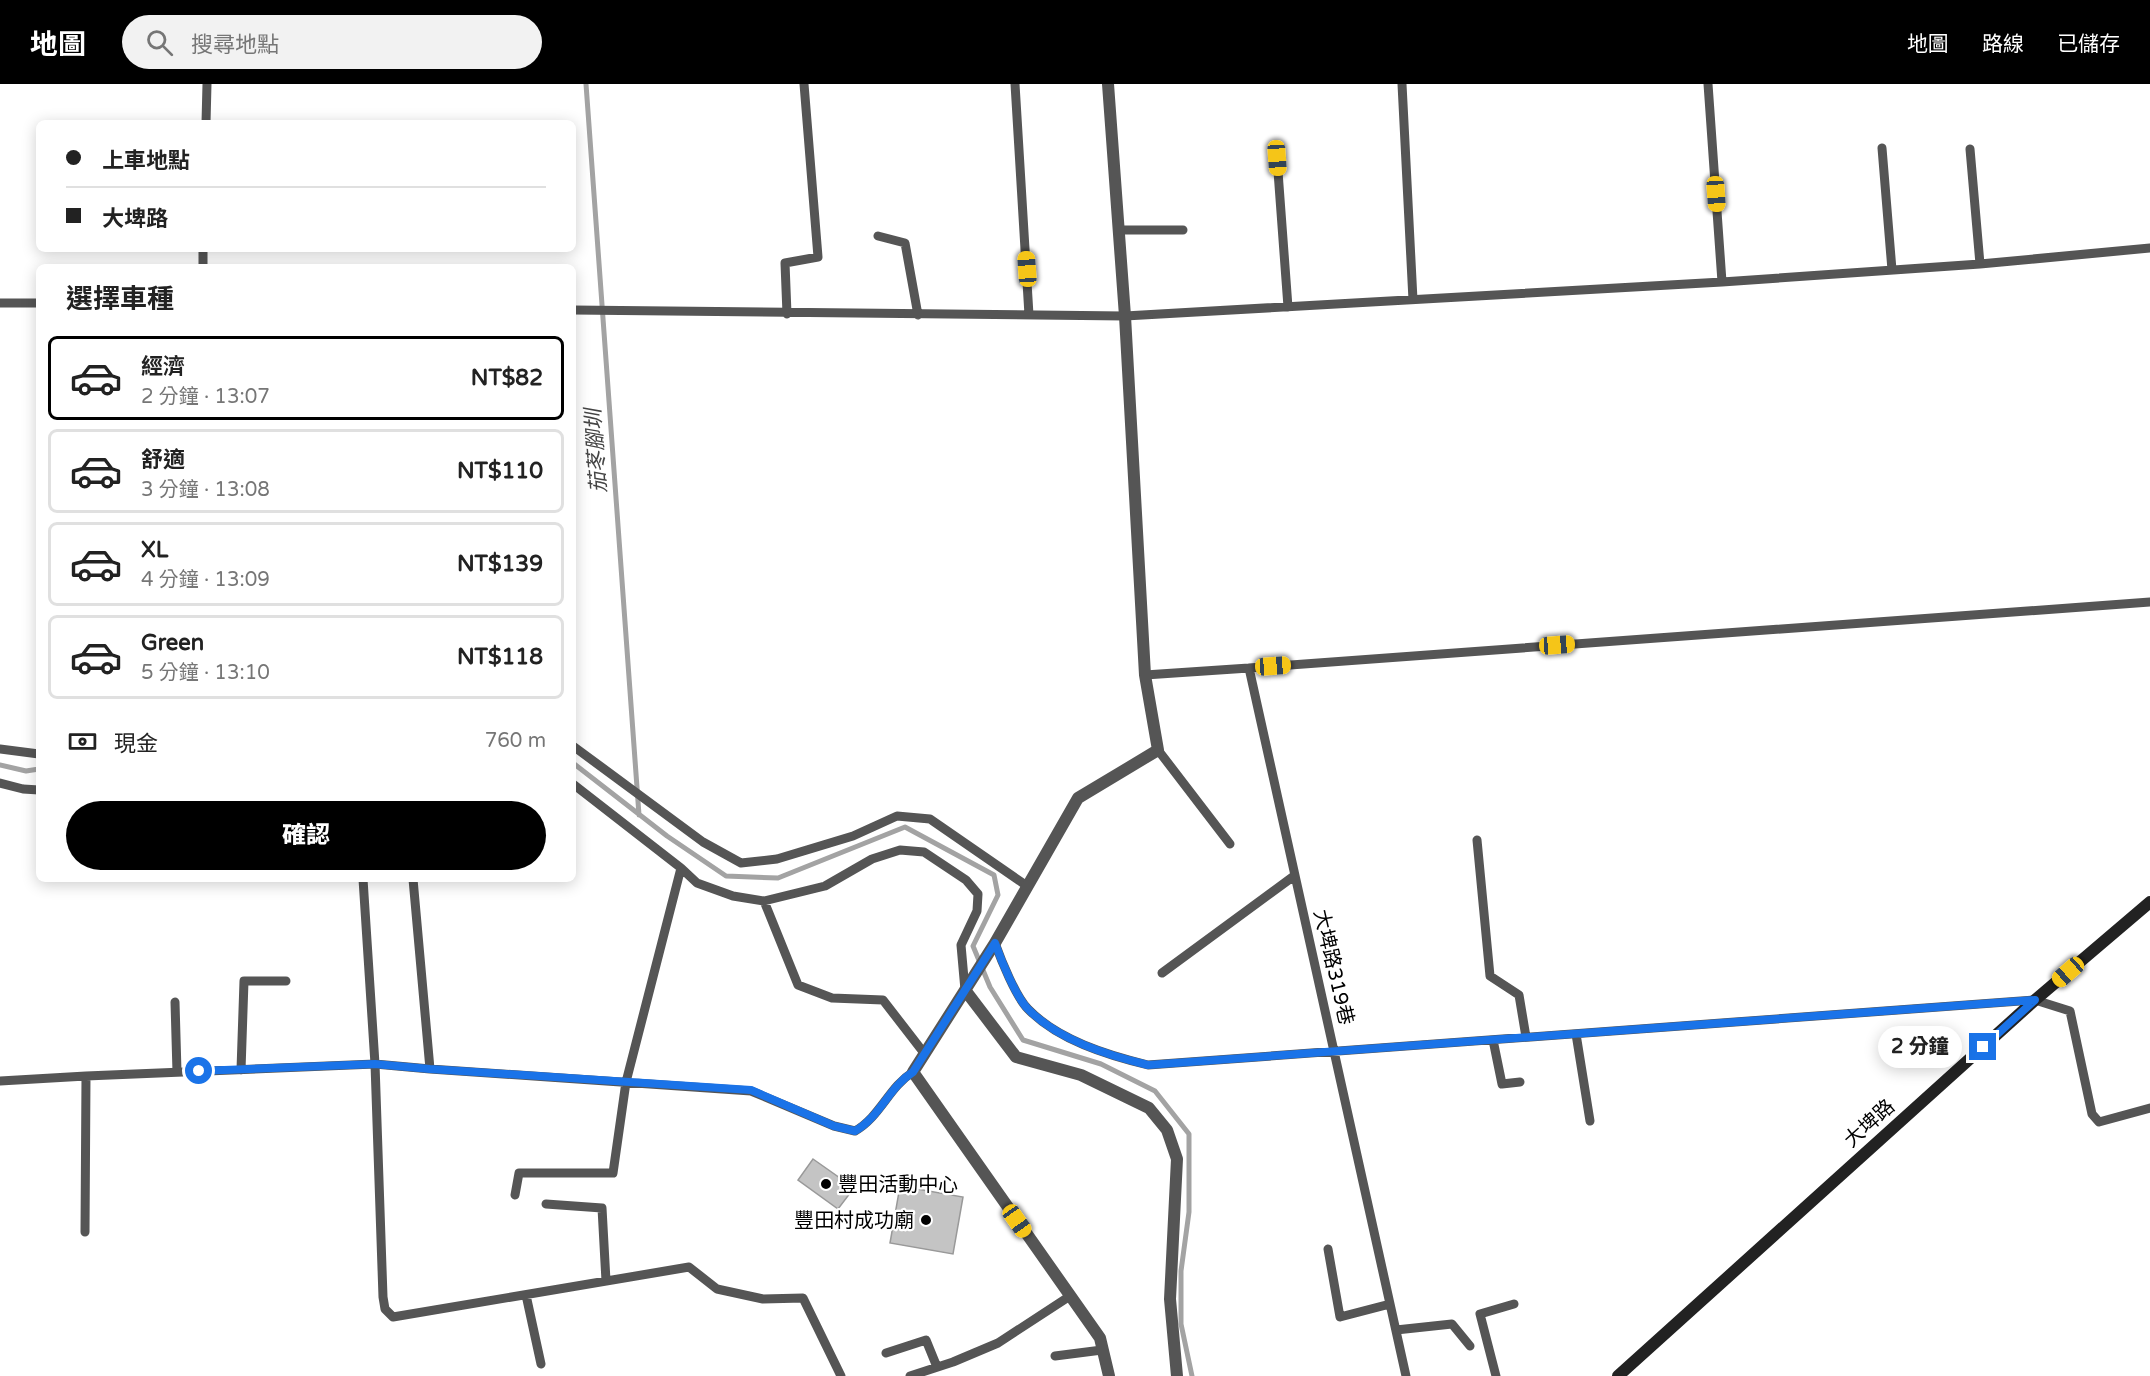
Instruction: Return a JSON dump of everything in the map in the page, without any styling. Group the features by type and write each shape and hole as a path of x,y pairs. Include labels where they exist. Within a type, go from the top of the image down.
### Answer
{"main road":[{"name":"大埤路","path":"1618,1376 2035,1000 2150,902"}],"street":[{"path":"1108,84 1125,316 1145,675 1158,750 1078,798 995,943 913,1072 1100,1338 1108,1376"},
{"path":"965,990 1016,1057 1082,1075 1149,1108 1167,1130 1177,1159 1170,1299 1177,1376"}],"lane":[{"path":"206,120 207,84"},
{"path":"787,314 785,263 818,257 804,84"},
{"path":"1015,84 1029,315"},
{"path":"1402,84 1413,300"},
{"path":"1708,84 1722,282"},
{"path":"1882,148 1892,270"},
{"path":"1970,149 1980,264"},
{"path":"1277,158 1288,307"},
{"path":"1119,230 1183,230"},
{"path":"878,236 905,243 918,315"},
{"path":"576,310 1125,316 1722,282 1980,264 2150,248"},
{"path":"0,303 36,303"},
{"path":"1145,675 2150,602"},
{"name":"大埤路319巷","path":"1249,668 1406,1376"},
{"path":"576,748 703,842 741,863 777,859 853,836 897,816 930,819 1027,886"},
{"path":"0,749 36,754"},
{"path":"1158,750 1230,844"},
{"path":"0,783 36,790"},
{"path":"576,786 697,883 733,896 764,901 825,886 872,859 900,850 924,852 966,880 978,894 977,911 961,945 965,990"},
{"path":"1477,840 1490,976 1519,995 1526,1037"},
{"path":"515,1195 519,1173 613,1173 626,1082 681,868"},
{"path":"1162,973 1294,876"},
{"path":"363,882 375,1064 385,1309 393,1317 689,1267 717,1290 763,1299 803,1298 841,1376"},
{"path":"413,882 430,1069"},
{"path":"764,901 798,985 832,998 883,1000 924,1053"},
{"path":"995,943 1002,964 1027,1008 1062,1034 1111,1056 1148,1065 2035,1000 2070,1011 2092,1114 2099,1122 2150,1108"},
{"path":"241,1070 244,981 286,981"},
{"path":"175,1002 177,1072"},
{"path":"1575,1034 1590,1121"},
{"path":"1493,1040 1502,1084 1520,1083"},
{"path":"0,1081 375,1064 751,1090 834,1126 855,1131 867,1124 902,1079 913,1072"},
{"path":"85,1232 86,1076"},
{"path":"546,1204 602,1208 606,1281"},
{"path":"1328,1249 1340,1317 1390,1304"},
{"path":"526,1295 541,1364"},
{"path":"910,1376 998,1343 1070,1296"},
{"path":"1496,1376 1480,1314 1514,1304"},
{"path":"1396,1330 1452,1324 1470,1346"},
{"path":"886,1353 926,1340 938,1367"},
{"path":"1055,1356 1102,1350"}],"building":[{"name":"豐田活動中心","path":"813,1159 854,1188 838,1209 798,1180"},
{"name":"豐田村成功廟","path":"900,1186 963,1197 953,1254 890,1243"}],"waterway":[{"name":"茄苳腳圳","path":"586,84 639,815"},
{"path":"0,765 26,771 36,769"},
{"path":"576,765 667,836 726,876 778,878 905,827 994,875 998,895 973,946 990,987 1023,1040 1101,1064 1155,1091 1189,1134 1189,1212 1181,1271 1181,1324 1192,1376"}],"place":[{"name":"豐田活動中心","path":"826,1184"},
{"name":"豐田村成功廟","path":"926,1220"}],"route":[{"path":"199,1071 375,1064 751,1090 811,1118 855,1131 867,1124 902,1079 913,1072 995,943 1002,964 1027,1008 1062,1034 1111,1056 1148,1065 2035,1000 1983,1047"}]}
